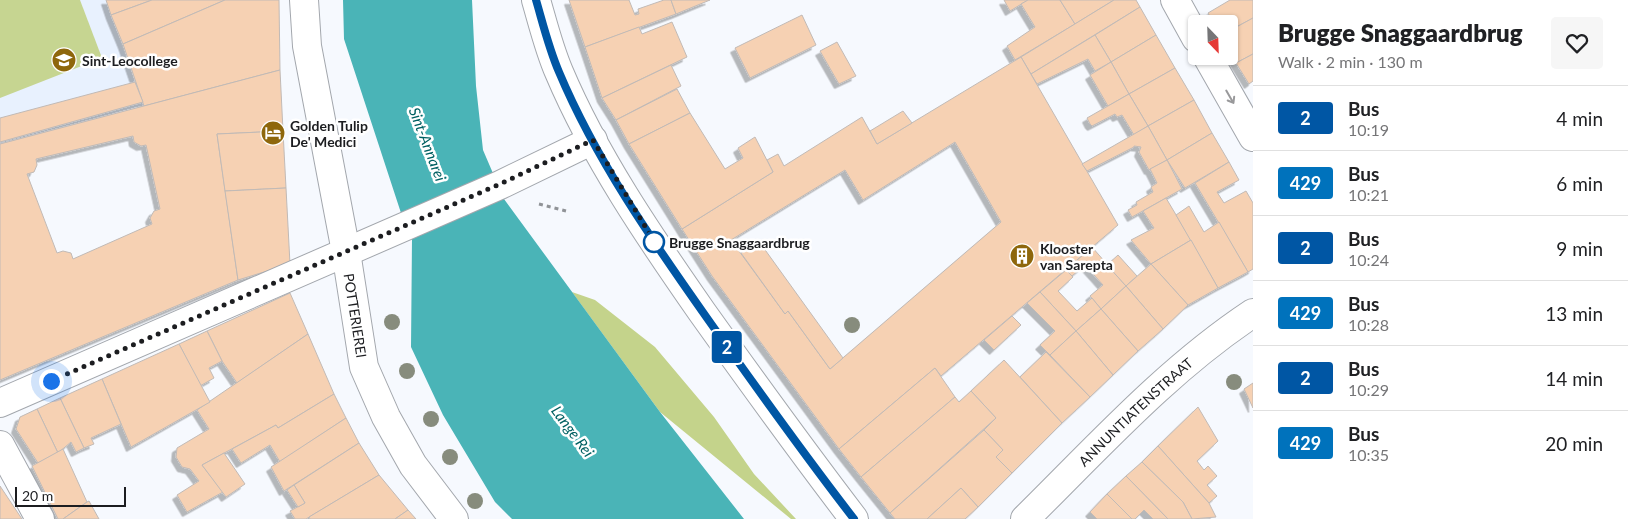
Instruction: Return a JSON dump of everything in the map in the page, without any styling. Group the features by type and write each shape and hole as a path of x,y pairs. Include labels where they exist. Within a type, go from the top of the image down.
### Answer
{"street":[{"name":"POTTERIEREI","path":"304,0 307,46 346,252 364,367 386,417 413,465 454,519"},
{"path":"536,0 559,71 593,140 664,258 800,448 854,519"},
{"path":"1175,0 1188,24"},
{"path":"1212,65 1253,137"},
{"path":"0,404 500,184 593,140"},
{"name":"ANNUNTIATENSTRAAT","path":"1025,519 1167,379 1229,329 1253,313"},
{"path":"0,445 40,519"}],"shaded area":[{"name":"Sint-Leocollege","path":"0,0 152,0 111,15 143,106 0,144"}],"green space":[{"path":"0,0 80,0 102,58 0,98"},
{"path":"572,292 595,300 655,347 714,417 754,474 796,519 791,519 660,412"}],"water":[{"path":"343,0 472,0 476,86 483,150 504,199 660,412 744,519 512,519 495,502 443,415 411,347 412,239 401,213 344,39"}],"building":[{"path":"106,0 152,0 111,15"},
{"path":"152,0 225,0 123,44 111,15"},
{"path":"225,0 279,0 280,70 144,106 123,44"},
{"path":"569,0 629,0 635,15 639,14 638,9 664,0 671,0 676,14 585,47"},
{"path":"671,0 710,0 676,14"},
{"path":"1004,0 1028,0 1010,11"},
{"path":"1028,0 1060,0 1075,24 1015,60 1007,46 1035,27 1021,4"},
{"path":"1060,0 1114,0 1075,24"},
{"path":"1114,0 1136,0 1140,7 1031,74 1021,57"},
{"path":"1230,0 1253,0 1253,18 1238,26 1238,15 1209,15 1208,13"},
{"path":"1140,7 1156,35 1111,62 1095,35"},
{"path":"802,15 816,45 750,78 735,48"},
{"path":"1253,18 1253,54 1238,62 1238,26"},
{"path":"672,22 687,57 602,98 585,47 639,27 642,34"},
{"path":"1095,35 1111,62 1095,71 1088,59 1037,84 1031,74"},
{"path":"1156,35 1175,68 1129,94 1111,62"},
{"path":"837,42 856,76 839,84 820,51"},
{"path":"1253,54 1253,81 1249,84 1237,65 1238,62"},
{"name":"Klooster van Sarepta","path":"1021,57 1118,225 941,376 935,368 839,449 712,276 682,229 773,172 767,160 778,154 784,166 862,117 877,144","holes":["955,142 1001,222 830,369 788,311 785,314 731,240 845,170 863,200"]},
{"path":"1111,62 1129,94 1108,106 1090,75"},
{"path":"671,65 681,86 616,120 602,98"},
{"path":"1175,68 1194,100 1148,126 1129,94"},
{"path":"280,70 283,131 217,134 238,280 0,380 0,144","holes":["133,136 134,142 141,146 146,145 160,209 154,211 150,218 152,224 73,259 71,253 63,251 57,253 27,174 34,172 37,165 36,159"]},
{"path":"135,82 143,102 0,142 0,118"},
{"path":"677,89 690,113 629,144 616,120"},
{"path":"1129,94 1148,126 1134,135 1122,115 1117,117 1115,114 1092,126 1090,124 1087,118"},
{"path":"1194,100 1212,133 1167,160 1148,126"},
{"path":"903,111 912,123 877,144 870,131"},
{"path":"690,113 725,169 743,158 738,148 755,137 773,172 682,229 629,144"},
{"path":"1148,126 1167,160 1149,170 1139,152 1141,147 1134,146 1087,171 1082,164"},
{"path":"283,131 286,188 225,191 217,134"},
{"path":"1212,133 1229,162 1185,188 1167,160"},
{"path":"1167,160 1182,189 1132,217 1128,210 1137,205 1136,202 1153,192 1151,187 1157,183 1150,169"},
{"path":"1229,162 1239,180 1217,192 1224,203 1246,191 1253,203 1253,269 1248,272 1195,183"},
{"path":"286,188 290,264 238,280 225,191"},
{"path":"1166,198 1191,240 1151,264 1131,240 1154,228 1143,211"},
{"path":"1189,206 1204,232 1219,222 1248,272 1218,288 1176,215"},
{"path":"758,240 843,358 830,369 788,311 785,314 741,253"},
{"path":"1191,240 1218,288 1188,305 1151,264"},
{"path":"1092,247 1126,286 1101,309 1090,296 1103,285 1085,265 1072,276 1066,270"},
{"path":"1118,255 1137,276 1126,286 1107,265"},
{"path":"1151,264 1188,305 1163,329 1126,286"},
{"path":"1066,270 1073,277 1058,291 1077,311 1092,298 1101,309 1076,331 1040,292"},
{"path":"1126,286 1163,329 1138,351 1101,309"},
{"path":"1040,292 1076,331 1050,355 1040,345 1055,331 1027,303"},
{"path":"290,293 308,334 237,383 222,361 207,331"},
{"path":"1101,309 1138,351 1113,375 1076,331"},
{"path":"1012,316 1021,325 994,350 984,340"},
{"path":"207,331 222,361 209,368 214,378 200,386 179,344"},
{"path":"1076,331 1113,375 1090,397 1050,355"},
{"path":"308,334 334,394 278,428 276,425 202,465 223,492 187,512 177,495 199,481 190,469 182,467 176,457 177,448 209,429 197,410"},
{"path":"179,344 210,402 131,447 102,379"},
{"path":"1046,352 1090,397 1062,423 1020,377"},
{"path":"1004,360 1062,423 1012,473 996,457 1003,450 984,430 996,418 971,391"},
{"path":"935,368 955,397 861,477 839,449"},
{"path":"102,379 121,424 91,438 94,444 84,448 60,398"},
{"path":"1253,383 1253,408 1244,389"},
{"path":"971,391 996,418 890,513 861,477 955,397 959,402"},
{"path":"334,394 346,418 280,462 270,445 241,463 232,449 276,425 278,428"},
{"path":"60,398 84,448 76,452 71,442 58,453 37,409"},
{"path":"1198,407 1218,441 1197,461 1204,470 1208,466 1217,476 1207,485 1217,496 1209,503 1158,446"},
{"path":"37,409 58,453 38,463 16,429 20,417"},
{"path":"346,418 359,443 284,491 271,467"},
{"path":"984,430 1003,450 996,457 1012,473 978,507 961,488 927,519 895,519 890,513"},
{"path":"359,443 379,475 306,519 295,519 290,511 305,503 294,485"},
{"path":"1158,446 1209,503 1216,517 1192,519 1183,502 1142,462"},
{"path":"63,449 87,502 63,519 58,519 32,466"},
{"path":"224,453 245,484 226,497 202,465"},
{"path":"1142,462 1183,502 1192,519 1168,519 1126,476"},
{"path":"379,475 408,510 395,519 310,519 309,517"},
{"path":"1126,476 1168,519 1153,519 1144,510 1135,519 1132,519 1107,494"},
{"path":"294,485 305,503 298,507 287,490"},
{"path":"0,486 22,519 0,519"},
{"path":"961,488 978,507 965,519 927,519"},
{"path":"1107,494 1132,519 1097,519 1090,512"},
{"path":"89,501 99,519 63,519 87,502"},
{"path":"408,510 416,519 395,519"}],"bus line":[{"name":"2","path":"536,0 559,71 593,140 616,180 664,258 800,448 854,519"}],"place":[{"name":"Sint-Leocollege","path":"64,60"},
{"name":"Golden Tulip De' Medici","path":"273,133"},
{"name":"Brugge Snaggaardbrug","path":"654,242"},
{"name":"Klooster van Sarepta","path":"1022,256"}],"route":[{"path":"51,381 500,184 593,140 657,246 654,242"}],"water label":[{"name":"Sint-Annarei","path":"428,144"},
{"name":"Lange Rei","path":"573,431"}]}
